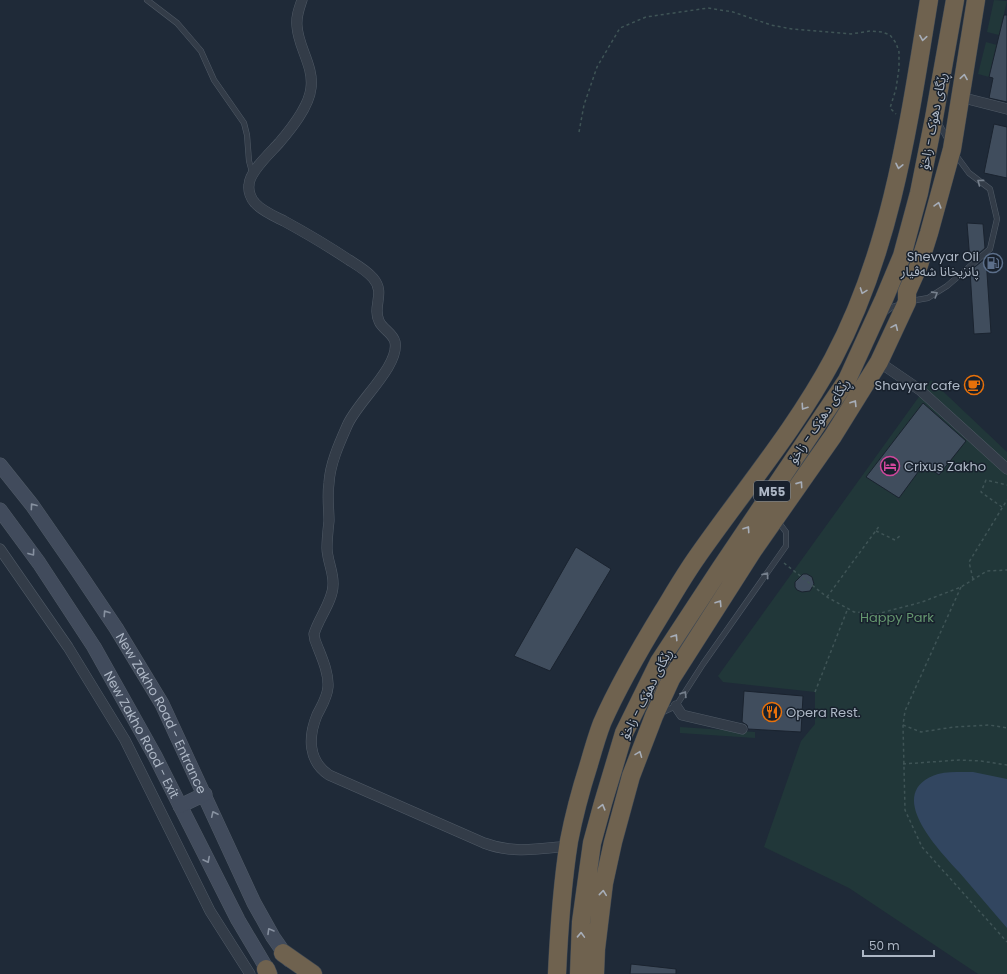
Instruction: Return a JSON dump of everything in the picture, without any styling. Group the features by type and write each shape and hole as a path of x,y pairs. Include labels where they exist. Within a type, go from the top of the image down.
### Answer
{"highway":[{"name":"ڕێگای دهۆک - زاخۆ","path":"557,974 560,918 569,846 582,786 602,724 633,660 696,558 773,453 810,397 834,357 860,301 878,252 894,189 909,122 929,0"},
{"name":"ڕێگای دهۆک - زاخۆ","path":"579,974 581,922 592,843 624,733 659,662 847,380 875,320 902,256 919,193 955,0"},
{"path":"595,974 596,949 604,884 613,842 631,776 654,716 671,679 754,549 833,436 879,362 907,302 908,292 929,233 952,149 976,0"},
{"path":"613,770 631,776"},
{"path":"284,953 313,974"}],"main road":[{"name":"New Zakho Road - Entrance","path":"0,466 32,504 116,628 162,704 254,902 273,937 301,974"},
{"name":"New Zakho Raod - Exit","path":"0,510 39,563 94,647 155,756 238,920 263,973"},
{"path":"180,806 205,794"}],"street":[{"path":"302,0 297,15 296,24 312,75 311,89 295,122 252,174 248,184 251,196 255,204 328,246 374,278 380,292 377,313 378,320 392,336 395,349 384,375 351,416 333,460 329,482 327,548 333,585 332,592 314,634 327,674 328,686 325,699 313,729 311,749 319,766 330,775 493,846 502,849 524,851 569,846"},
{"path":"960,97 1007,109"},
{"path":"879,362 920,390 1007,469"},
{"path":"0,549 68,647 125,740 210,911 263,973"},
{"path":"676,706 682,715 742,729"}],"lane":[{"path":"147,0 177,23 201,51 214,80 244,122 252,174"},
{"path":"875,320 892,307 907,302 928,298 947,286 990,249 997,219 990,190 977,181 969,172 952,149 942,128 934,118"},
{"path":"654,716 676,706 703,664 786,546 786,532 776,518"}],"path":[{"path":"579,132 584,105 597,67 620,28 646,17 708,8 733,12 772,25 792,29 851,34 870,31 882,32 890,35 896,43 899,52 899,68 896,89 890,108 894,113 909,122"},
{"path":"1002,508 981,492 986,480 1007,485"},
{"path":"973,579 969,562 1007,500"},
{"path":"827,597 880,525"},
{"path":"876,531 896,540 901,534"},
{"path":"778,558 827,597 854,612 877,614 922,602 961,587 987,572 1007,570"},
{"path":"961,587 905,711 903,725 905,810 922,847 1007,942"},
{"path":"815,692 848,608"},
{"path":"903,725 920,732 954,727 989,725 1007,728"},
{"path":"903,764 959,760 981,761 1007,765"}],"green space":[{"path":"994,0 1007,1 999,35 987,32"},
{"path":"986,42 997,45 989,77 978,74"},
{"name":"Happy Park","path":"931,380 1007,452 1007,974 978,974 849,888 764,847 801,741 815,724 815,692 723,682 718,676"},
{"path":"680,727 755,732 755,738 680,733"}],"water":[{"path":"947,772 973,772 1007,779 1007,928 939,850 920,822 915,807 915,794 922,782 938,774"}],"building":[{"path":"1004,15 1007,15 1007,102 989,98 993,78 989,77"},
{"path":"994,124 1007,127 1007,178 984,173"},
{"path":"967,223 983,224 985,248 970,261"},
{"path":"986,258 991,333 974,334 970,271"},
{"path":"923,403 966,441 939,475 924,464 899,498 866,477"},
{"path":"576,547 611,569 550,671 514,656"},
{"path":"803,574 807,574 812,577 814,584 810,591 802,592 797,590 795,587 795,582"},
{"name":"Opera Rest.","path":"744,691 803,696 801,732 748,729 747,725 742,722"},
{"path":"631,964 676,969 676,974 630,974"}],"place":[{"name":"Shevyar Oil پانزيخانا شەڤيار","path":"993,263"},
{"name":"Shavyar cafe","path":"974,385"},
{"name":"Crixus Zakho","path":"890,466"},
{"name":"Opera Rest.","path":"772,712"}]}
